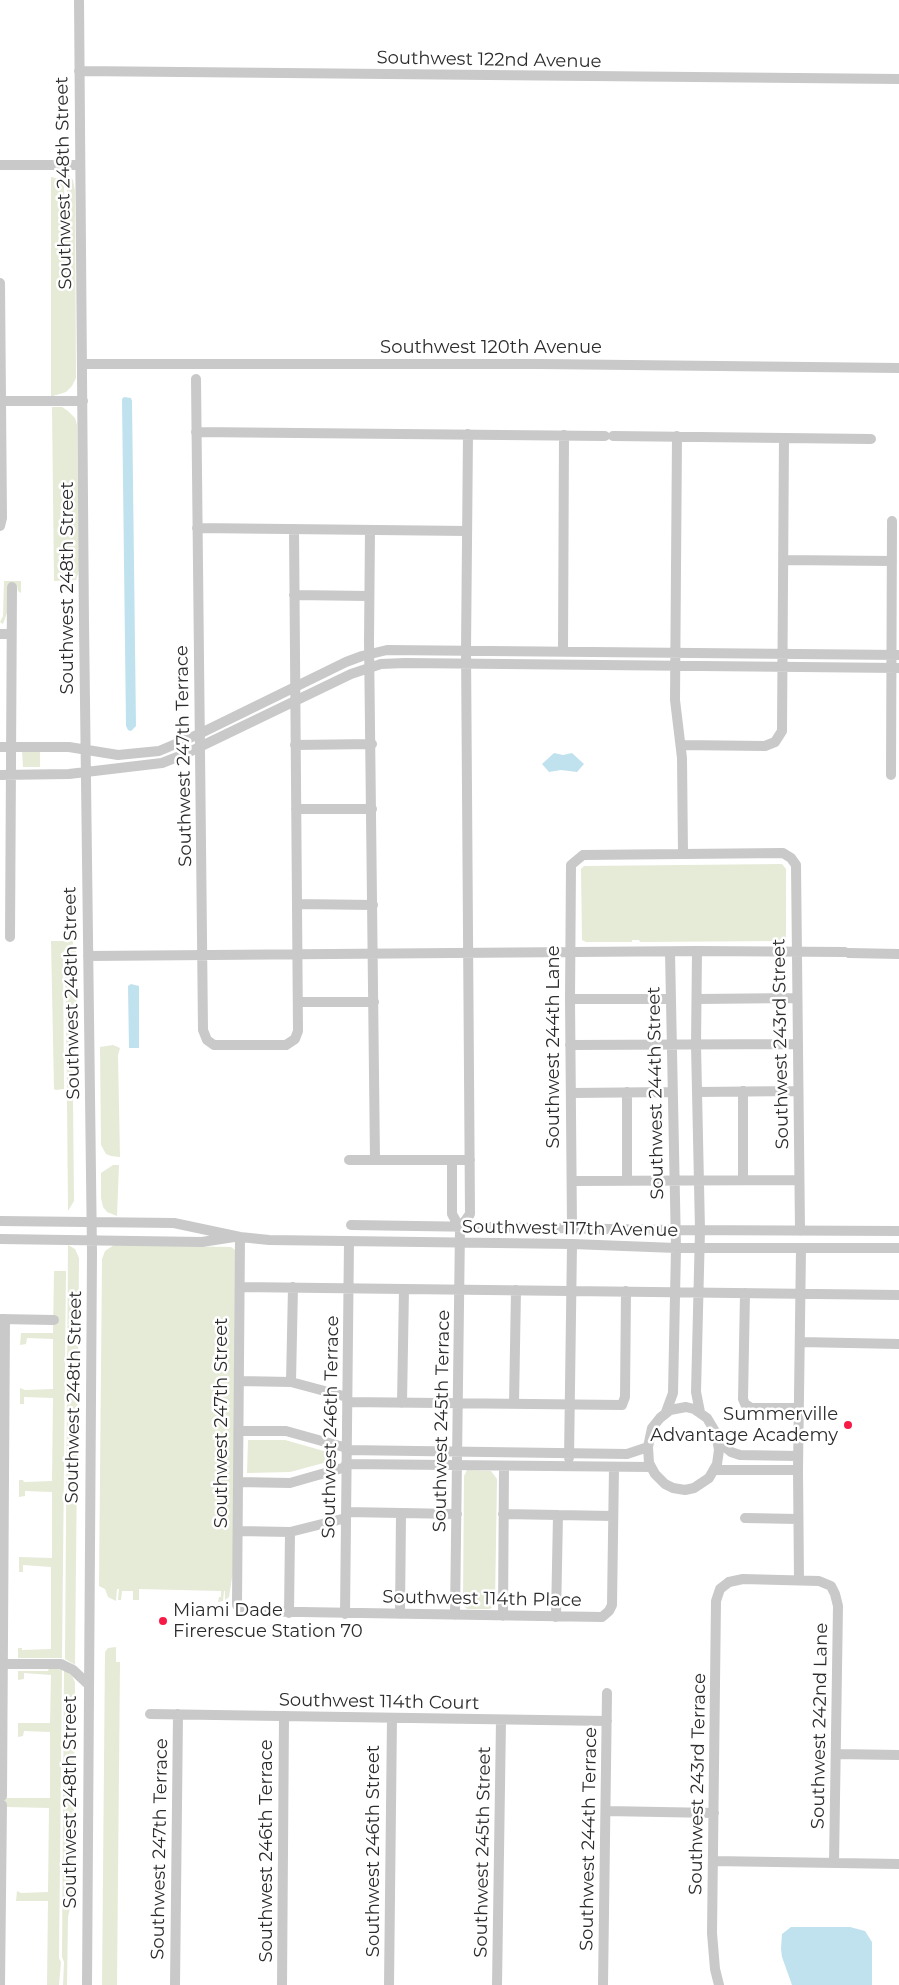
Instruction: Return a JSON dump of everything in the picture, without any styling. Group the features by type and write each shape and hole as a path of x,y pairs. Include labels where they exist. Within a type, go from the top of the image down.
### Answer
{"street":[{"name":"Southwest 248th Street","path":"79,0 92,1221 87,1985"},
{"name":"Southwest 122nd Avenue","path":"79,71 899,80"},
{"path":"0,164 80,165"},
{"path":"0,282 2,518 0,526"},
{"name":"Southwest 120th Avenue","path":"83,364 539,364 899,368"},
{"name":"Southwest 247th Terrace","path":"196,379 203,1030 208,1042 219,1046 283,1045 295,1039 298,1032 298,1002"},
{"path":"0,401 83,401"},
{"path":"196,432 871,439"},
{"path":"452,1160 452,1214 460,1228 470,1214 466,663 468,434"},
{"path":"563,651 564,435"},
{"path":"677,436 675,665 676,711 683,772 683,854"},
{"path":"681,745 762,746 775,742 781,733 783,727 784,438"},
{"path":"891,775 895,668 892,521"},
{"path":"197,528 467,531"},
{"path":"294,529 298,1002 374,1002"},
{"path":"370,530 369,596 375,1160"},
{"path":"784,560 892,561"},
{"path":"10,937 5,888 11,774 12,587"},
{"path":"294,595 369,596"},
{"path":"0,634 12,634"},
{"path":"0,747 69,747 118,754 141,754 166,748 199,734 346,662 370,654 395,650 895,655"},
{"path":"0,775 65,774 158,764 178,757 370,666 397,663 466,663 895,668"},
{"path":"295,744 372,744"},
{"path":"296,809 372,809"},
{"name":"Southwest 243rd Street","path":"683,854 784,853 791,858 796,866 800,1231"},
{"name":"Southwest 244th Lane","path":"572,1228 571,865 582,855 683,854"},
{"path":"297,904 373,904"},
{"path":"88,956 670,952 899,954"},
{"name":"Southwest 244th Street","path":"666,1412 672,1394 676,1248 672,1181 670,952"},
{"path":"696,952 697,1092 701,1181 696,1392 700,1412"},
{"path":"696,999 797,998"},
{"path":"570,999 671,999"},
{"path":"570,1045 798,1044"},
{"path":"743,1091 743,1180"},
{"path":"697,1092 798,1091"},
{"path":"627,1092 627,1181"},
{"path":"571,1093 672,1092"},
{"path":"349,1160 470,1160"},
{"path":"572,1181 799,1180"},
{"name":"Southwest 117th Avenue","path":"0,1221 92,1221 182,1224 240,1237 269,1240 572,1244 676,1248 899,1248"},
{"name":"Southwest 117th Avenue","path":"350,1225 460,1228 899,1231"},
{"name":"Southwest 245th Terrace","path":"456,1615 460,1228"},
{"name":"Southwest 117th Avenue","path":"0,1239 92,1242 202,1242 240,1237"},
{"name":"Southwest 247th Street","path":"239,1610 237,1605 240,1237"},
{"name":"Southwest 246th Terrace","path":"345,1614 348,1241"},
{"path":"569,1466 572,1244"},
{"path":"799,1580 798,1456 801,1248"},
{"path":"240,1287 899,1295"},
{"path":"291,1382 293,1287"},
{"path":"402,1403 404,1289"},
{"path":"514,1404 516,1290"},
{"path":"239,1382 291,1382 347,1400 402,1403 618,1406 624,1402 626,1291"},
{"path":"745,1293 743,1399 745,1404 751,1408 799,1408"},
{"path":"0,1985 3,1320 54,1320"},
{"path":"800,1342 899,1344"},
{"path":"686,1407 700,1412 712,1425 719,1442 718,1457 714,1470 703,1483 694,1488 685,1490 673,1488 665,1484 651,1467 648,1446 652,1428 666,1412 674,1408 686,1407"},
{"path":"239,1431 286,1430 346,1449 627,1454 648,1446"},
{"path":"719,1442 731,1452 740,1455 798,1456"},
{"path":"238,1482 290,1483 346,1466 457,1468 504,1466 651,1467"},
{"path":"503,1616 504,1466"},
{"path":"503,1514 613,1516 614,1467"},
{"path":"714,1470 798,1470"},
{"path":"400,1614 401,1513"},
{"path":"238,1531 290,1532 346,1515 401,1513 457,1514"},
{"path":"556,1616 558,1515"},
{"name":"Southwest 114th Place","path":"239,1610 244,1612 289,1613 599,1617 605,1615 612,1606 613,1516"},
{"path":"745,1518 798,1519"},
{"path":"289,1613 290,1532"},
{"name":"Southwest 243rd Terrace","path":"720,1985 715,1969 713,1946 716,1601 720,1589 724,1585 743,1579 799,1580"},
{"name":"Southwest 242nd Lane","path":"799,1580 823,1582 833,1590 838,1606 834,1863"},
{"path":"1,1664 61,1664 73,1670 88,1684"},
{"name":"Southwest 244th Terrace","path":"603,1985 607,1693"},
{"name":"Southwest 114th Court","path":"150,1714 607,1721"},
{"name":"Southwest 247th Terrace","path":"175,1985 178,1714"},
{"name":"Southwest 246th Terrace","path":"282,1985 284,1716"},
{"name":"Southwest 246th Street","path":"389,1985 392,1718"},
{"name":"Southwest 245th Street","path":"497,1985 501,1720"},
{"path":"836,1754 899,1755"},
{"path":"606,1811 714,1812"},
{"path":"713,1861 899,1864"}],"green space":[{"path":"68,174 73,180 75,191 76,378 66,392 51,396 51,177 60,179 64,184 65,226 67,226 67,187 64,179"},
{"path":"52,407 62,407 68,411 75,418 77,425 79,571 76,580 54,581"},
{"path":"4,581 21,581 21,593 18,591 17,585 7,585 7,613 3,624 0,622 3,616"},
{"path":"40,750 40,767 23,767 22,751"},
{"path":"782,864 786,869 786,937 781,941 640,942 639,940 632,940 632,942 586,942 582,940 581,869 584,866"},
{"path":"51,941 73,941 73,944 63,952 64,1089 56,1090 54,1089"},
{"path":"76,945 77,1039 73,1063 73,1089 67,1089 65,953"},
{"path":"113,1045 120,1048 118,1055 120,1157 106,1154 101,1145 100,1047"},
{"path":"67,1099 73,1100 74,1201 68,1211"},
{"path":"113,1165 119,1165 117,1216 107,1212 103,1207 101,1198 101,1173"},
{"path":"68,1245 75,1249 79,1258 75,1665 65,1659"},
{"path":"114,1245 231,1247 235,1250 234,1565 229,1597 225,1600 224,1591 223,1601 218,1602 219,1597 221,1597 221,1591 139,1589 139,1600 133,1600 133,1591 122,1591 121,1600 118,1600 119,1589 117,1589 116,1601 108,1597 105,1589 99,1586 102,1259 105,1251"},
{"path":"54,1271 66,1271 62,1658 18,1658 18,1648 22,1648 22,1650 51,1649 51,1567 23,1565 23,1572 19,1572 19,1557 52,1558 52,1492 25,1491 25,1496 19,1497 19,1480 24,1482 52,1481 53,1398 24,1397 24,1404 20,1404 20,1388 25,1390 53,1389 53,1339 27,1338 26,1344 20,1345 21,1333 53,1333"},
{"path":"248,1440 285,1440 331,1453 334,1457 331,1461 290,1472 247,1473"},
{"path":"467,1470 491,1471 497,1479 495,1604 490,1609 467,1609 463,1605 464,1476"},
{"path":"116,1647 116,1662 120,1662 117,1985 102,1985 105,1652 108,1648"},
{"path":"49,1668 62,1669 59,1958 61,1962 59,1985 47,1985 48,1901 16,1901 17,1891 21,1893 48,1892 49,1808 7,1807 7,1804 0,1803 0,1798 50,1798 50,1732 24,1731 23,1736 18,1737 18,1723 50,1723 51,1675 24,1673 24,1679 18,1680 18,1671 48,1671"},
{"path":"64,1670 72,1676 75,1682 73,1895 68,1917 67,1985 63,1985 64,1962 62,1957"}],"water":[{"path":"124,397 131,398 132,401 136,726 131,731 126,726 122,399"},
{"path":"554,753 563,755 572,753 584,764 577,772 561,770 549,772 542,764"},
{"path":"131,984 139,986 139,1048 129,1048 128,986"},
{"path":"791,1927 850,1927 865,1931 872,1942 872,1985 792,1985 781,1949 782,1934"}],"place":[{"name":"Summerville Advantage Academy","path":"848,1425"},
{"name":"Miami Dade Firerescue Station 70","path":"163,1621"}]}
